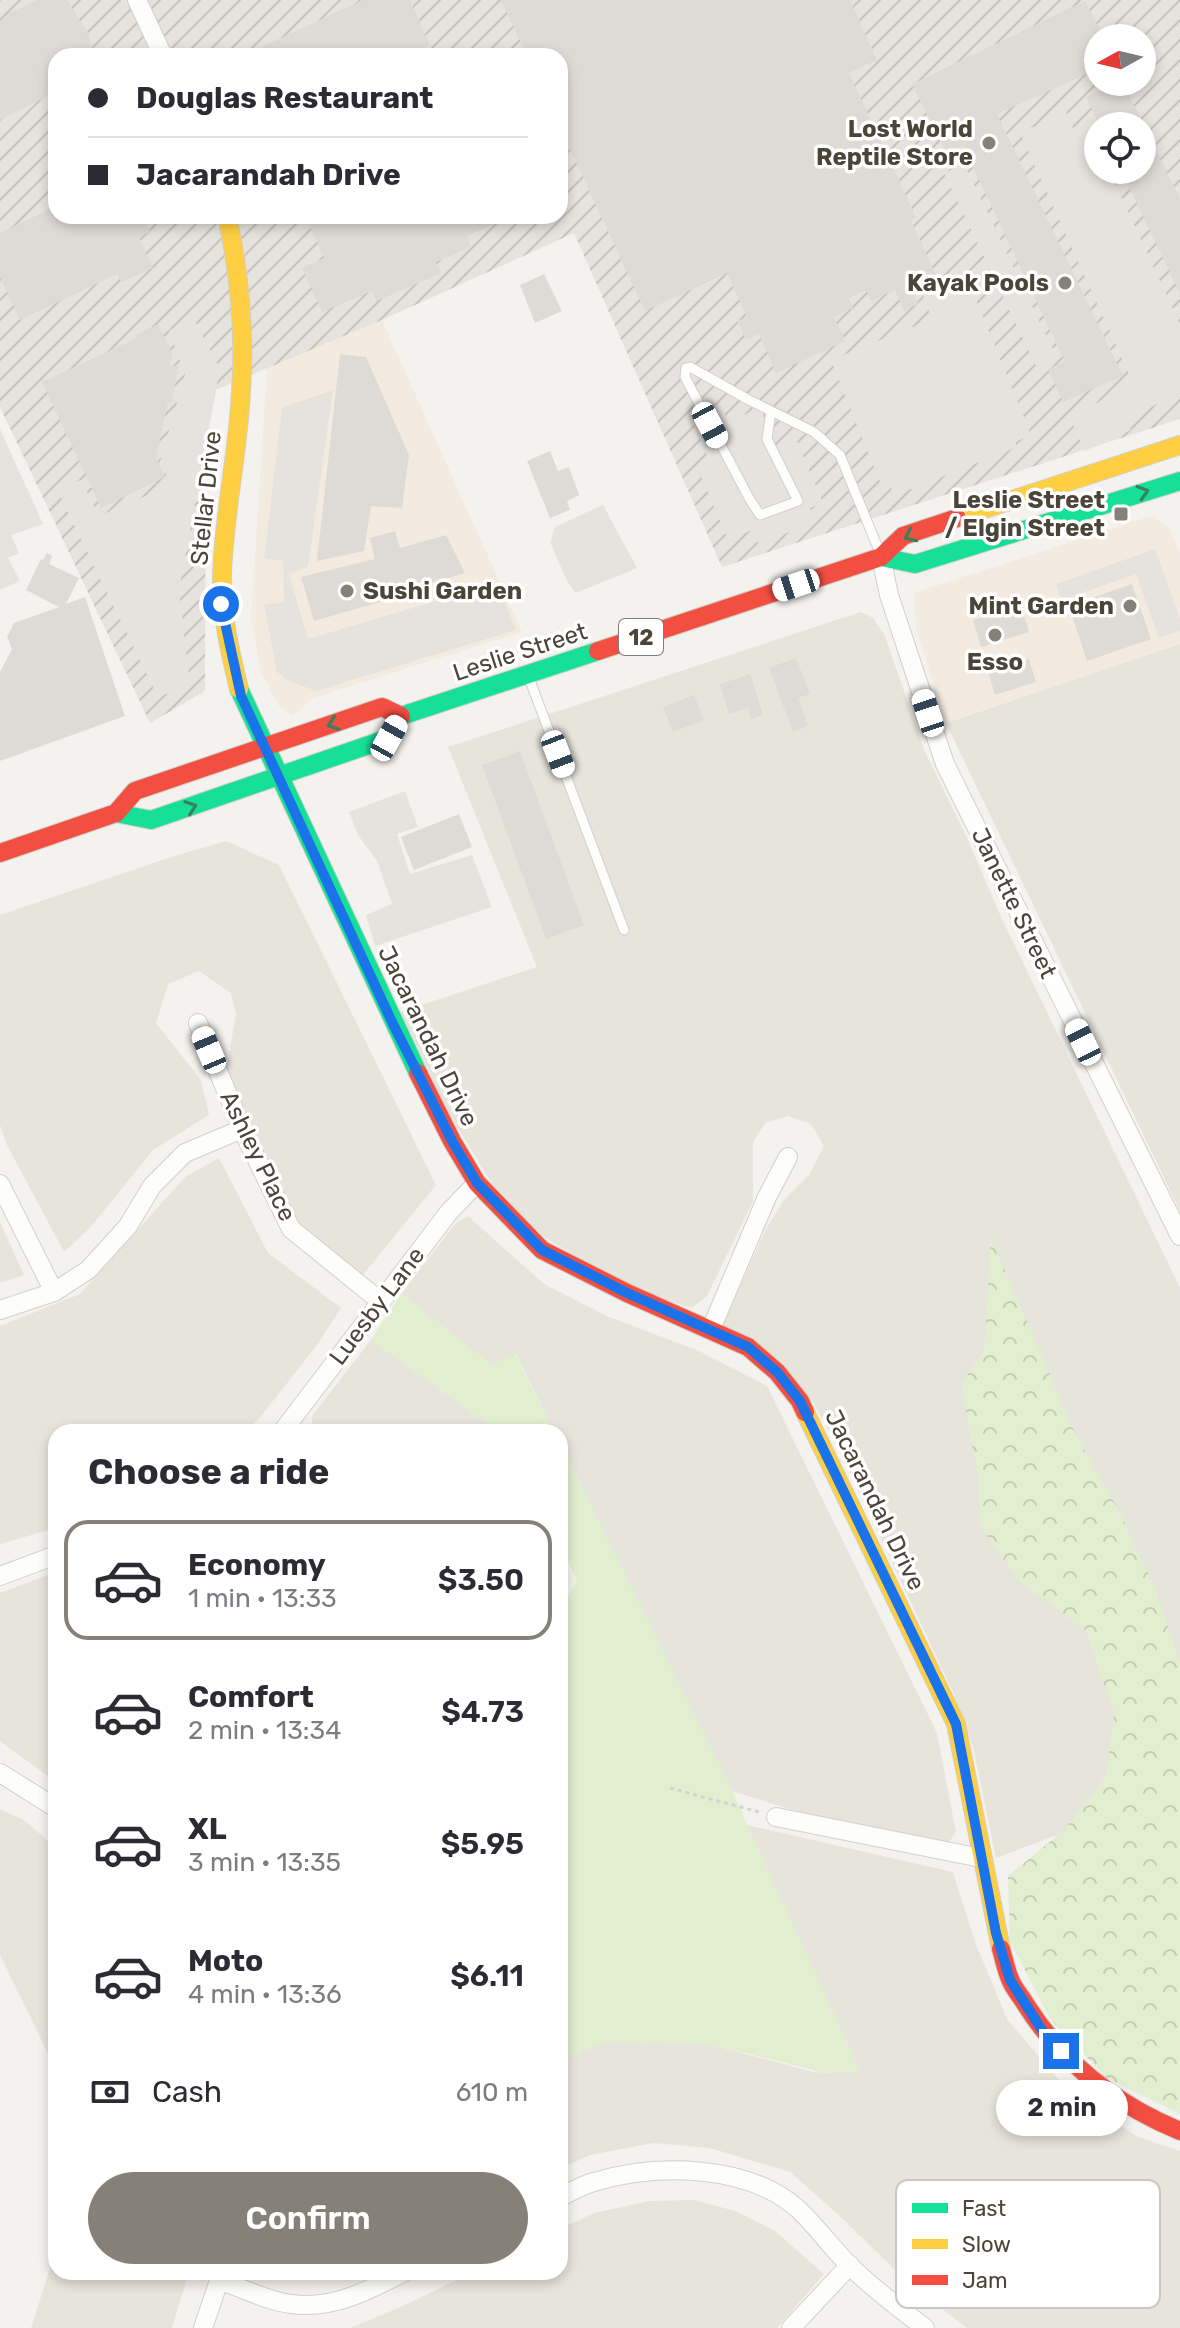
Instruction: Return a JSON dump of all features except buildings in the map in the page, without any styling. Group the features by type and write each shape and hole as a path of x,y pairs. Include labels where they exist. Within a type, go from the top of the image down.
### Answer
{"street":[{"path":"137,0 159,48"},
{"name":"Stellar Drive","path":"229,224 242,284 245,358 221,604 241,696 279,777"},
{"name":"Leslie Street","path":"116,813 151,820 279,777 389,738 401,716 881,557 903,536 1180,445"},
{"path":"1161,452 1179,485"},
{"name":"Leslie Street","path":"881,557 915,564 1179,485"},
{"name":"Janette Street","path":"881,557 889,595 945,764 1180,1236"},
{"name":"Leslie Street","path":"0,853 116,813 135,791 382,707 401,716"},
{"name":"Jacarandah Drive","path":"279,777 392,1022 452,1141 477,1183 542,1250 627,1293 748,1347 777,1372 800,1401 956,1724 996,1933 1010,1980 1042,2030 1081,2071 1106,2091 1153,2120 1180,2131"},
{"name":"Ashley Place","path":"198,1023 242,1129 291,1229 380,1301"},
{"path":"0,1310 54,1292 88,1270 128,1226 152,1186 185,1153 242,1129"},
{"path":"711,1329 767,1197 788,1157"},
{"name":"Luesby Lane","path":"290,1424 449,1212 477,1183"},
{"path":"0,1184 54,1292"},
{"path":"0,1576 48,1558"},
{"path":"0,1773 48,1803"},
{"path":"776,1817 981,1858"},
{"path":"568,2193 592,2182 634,2174 688,2170 739,2177 766,2187 798,2209 850,2265 896,2304"},
{"path":"791,2328 850,2265"},
{"path":"203,2328 220,2280"},
{"path":"231,2280 290,2304 313,2304 339,2301 386,2280"},
{"path":"901,2308 925,2328"}],"lane":[{"path":"771,411 767,439 798,501 760,515 685,377 686,368 690,367 814,432 840,455 881,557"},
{"path":"528,674 624,930"}],"path":[{"path":"670,1788 776,1817"}],"shaded area":[{"path":"0,0 1180,0 1180,419 722,567 574,233 382,320 206,394 205,691 150,723 0,407"},
{"path":"1066,112 1073,128 1084,123 1084,184 1115,184 1180,325 1180,394 1126,418 1131,430 1085,451 1069,416 1134,385 1020,133"},
{"path":"964,164 1056,356 1036,366 944,173"},
{"path":"967,277 1031,435 1015,442 1017,447 894,496 888,479 880,482 831,360 932,319 923,295"},
{"path":"192,316 220,369 179,590 190,685 158,697 56,488 81,480 99,516 171,485 160,462 185,374 169,331"},
{"path":"382,320 522,632 313,698 293,716 278,705 261,672 251,618 267,368"},
{"path":"333,390 308,567 289,574 308,639 497,583 516,630 316,691 289,681 277,672 264,605 284,602 283,561 264,559 282,408"},
{"path":"722,408 728,421 760,408 776,447 796,439 823,503 810,508 815,521 759,545 752,530 728,540 697,466 709,460 692,421"},
{"path":"0,429 43,524 11,535 19,553 8,558 20,581 0,590"},
{"path":"603,505 637,568 576,593 567,581 550,542 555,527"},
{"path":"1150,516 1169,527 1180,554 1180,644 946,723 916,629 914,593"},
{"path":"1155,549 1180,619 1180,631 1159,638 1136,574 1061,600 1056,584"},
{"path":"861,612 873,618 885,636 925,752 1180,1288 1180,1789 996,1858 973,1747 953,1692 843,1458 813,1402 722,1326 766,1229 784,1200 809,1175 824,1146 811,1124 788,1116 765,1123 753,1142 753,1201 707,1296 692,1308 650,1295 605,1274 541,1235 493,1185 448,1112 400,1012 537,967 448,747"},
{"path":"1180,644 1180,1211 946,723"},
{"path":"405,791 418,827 397,834 410,874 472,855 492,907 375,946 366,915 392,904 377,861 358,835 349,812"},
{"path":"226,841 279,865 436,1185 362,1276 298,1222 225,1077 236,1014 231,993 199,971 168,984 156,1023 201,1080 209,1115 153,1150 90,1228 64,1252 7,1145 0,1125 0,915"},
{"path":"219,1158 268,1253 341,1308 317,1345 254,1424 48,1424 48,1530 0,1544 0,1326 80,1294 185,1177"},
{"path":"468,1216 544,1284 609,1317 699,1351 767,1386 937,1733 956,1832 949,1842 828,1821 732,1791 568,1460 568,1424 550,1424 516,1354 492,1365 401,1294 455,1224"},
{"path":"0,1222 24,1275 0,1283"},
{"path":"371,1340 488,1424 312,1424 312,1416"},
{"path":"48,1575 48,1776 0,1741 0,1593"},
{"path":"0,1809 24,1820 48,1842 48,2054 0,1955"},
{"path":"747,1825 953,1872 975,1942 1007,2019 1065,2087 1138,2137 1180,2151 1180,2328 967,2328 941,2308 1160,2308 1160,2180 896,2180 896,2271 790,2172 710,2148 653,2143 590,2155 568,2165 568,2058 605,2042 708,2044 817,2073 860,2071"},
{"path":"694,2200 735,2211 775,2231 824,2274 777,2328 350,2328 457,2280 568,2280 568,2225 594,2213 650,2201"},
{"path":"48,2274 48,2280 187,2280 172,2328 31,2328"}],"green space":[{"path":"991,1238 1075,1433 1120,1513 1158,1595 1180,1664 1180,2114 1107,2078 1050,2019 1010,1941 1008,1876 1064,1830 1106,1776 1114,1713 1085,1630 1019,1581 980,1526 977,1471 961,1385 984,1350"},
{"path":"401,1294 492,1365 515,1354 550,1424 488,1424 371,1340"},
{"path":"568,1460 727,1780 860,2071 817,2073 708,2044 605,2042 568,2058 568,1596 577,1581 568,1561"}],"traffic: fast":[{"path":"881,557 915,564 1180,481"},
{"path":"116,813 151,820 389,738 401,716 598,651"},
{"path":"239,689 418,1073"}],"traffic: slow":[{"path":"228,224 240,304 242,370 223,552 222,590 239,689"},
{"path":"957,518 1180,445"},
{"path":"805,1412 956,1724 1001,1949"}],"traffic: jam":[{"path":"598,651 881,557 903,536 957,518"},
{"path":"0,853 116,813 135,791 382,707 401,716"},
{"path":"418,1073 477,1183 542,1250 627,1293 748,1347 777,1372 805,1412"},
{"path":"1001,1949 1015,1989 1041,2026 1074,2064 1113,2095 1180,2131"}],"place":[{"name":"Lost World Reptile Store","path":"989,143"},
{"name":"Kayak Pools","path":"1065,283"},
{"name":"Leslie Street / Elgin Street","path":"1121,514"},
{"name":"Sushi Garden","path":"347,591"},
{"name":"Mint Garden","path":"1130,606"},
{"name":"Esso","path":"995,635"}],"route":[{"path":"221,604 241,696 392,1022 452,1141 477,1183 542,1250 627,1293 748,1347 777,1372 800,1401 956,1724 996,1933 1010,1980 1042,2030 1061,2051"}]}
